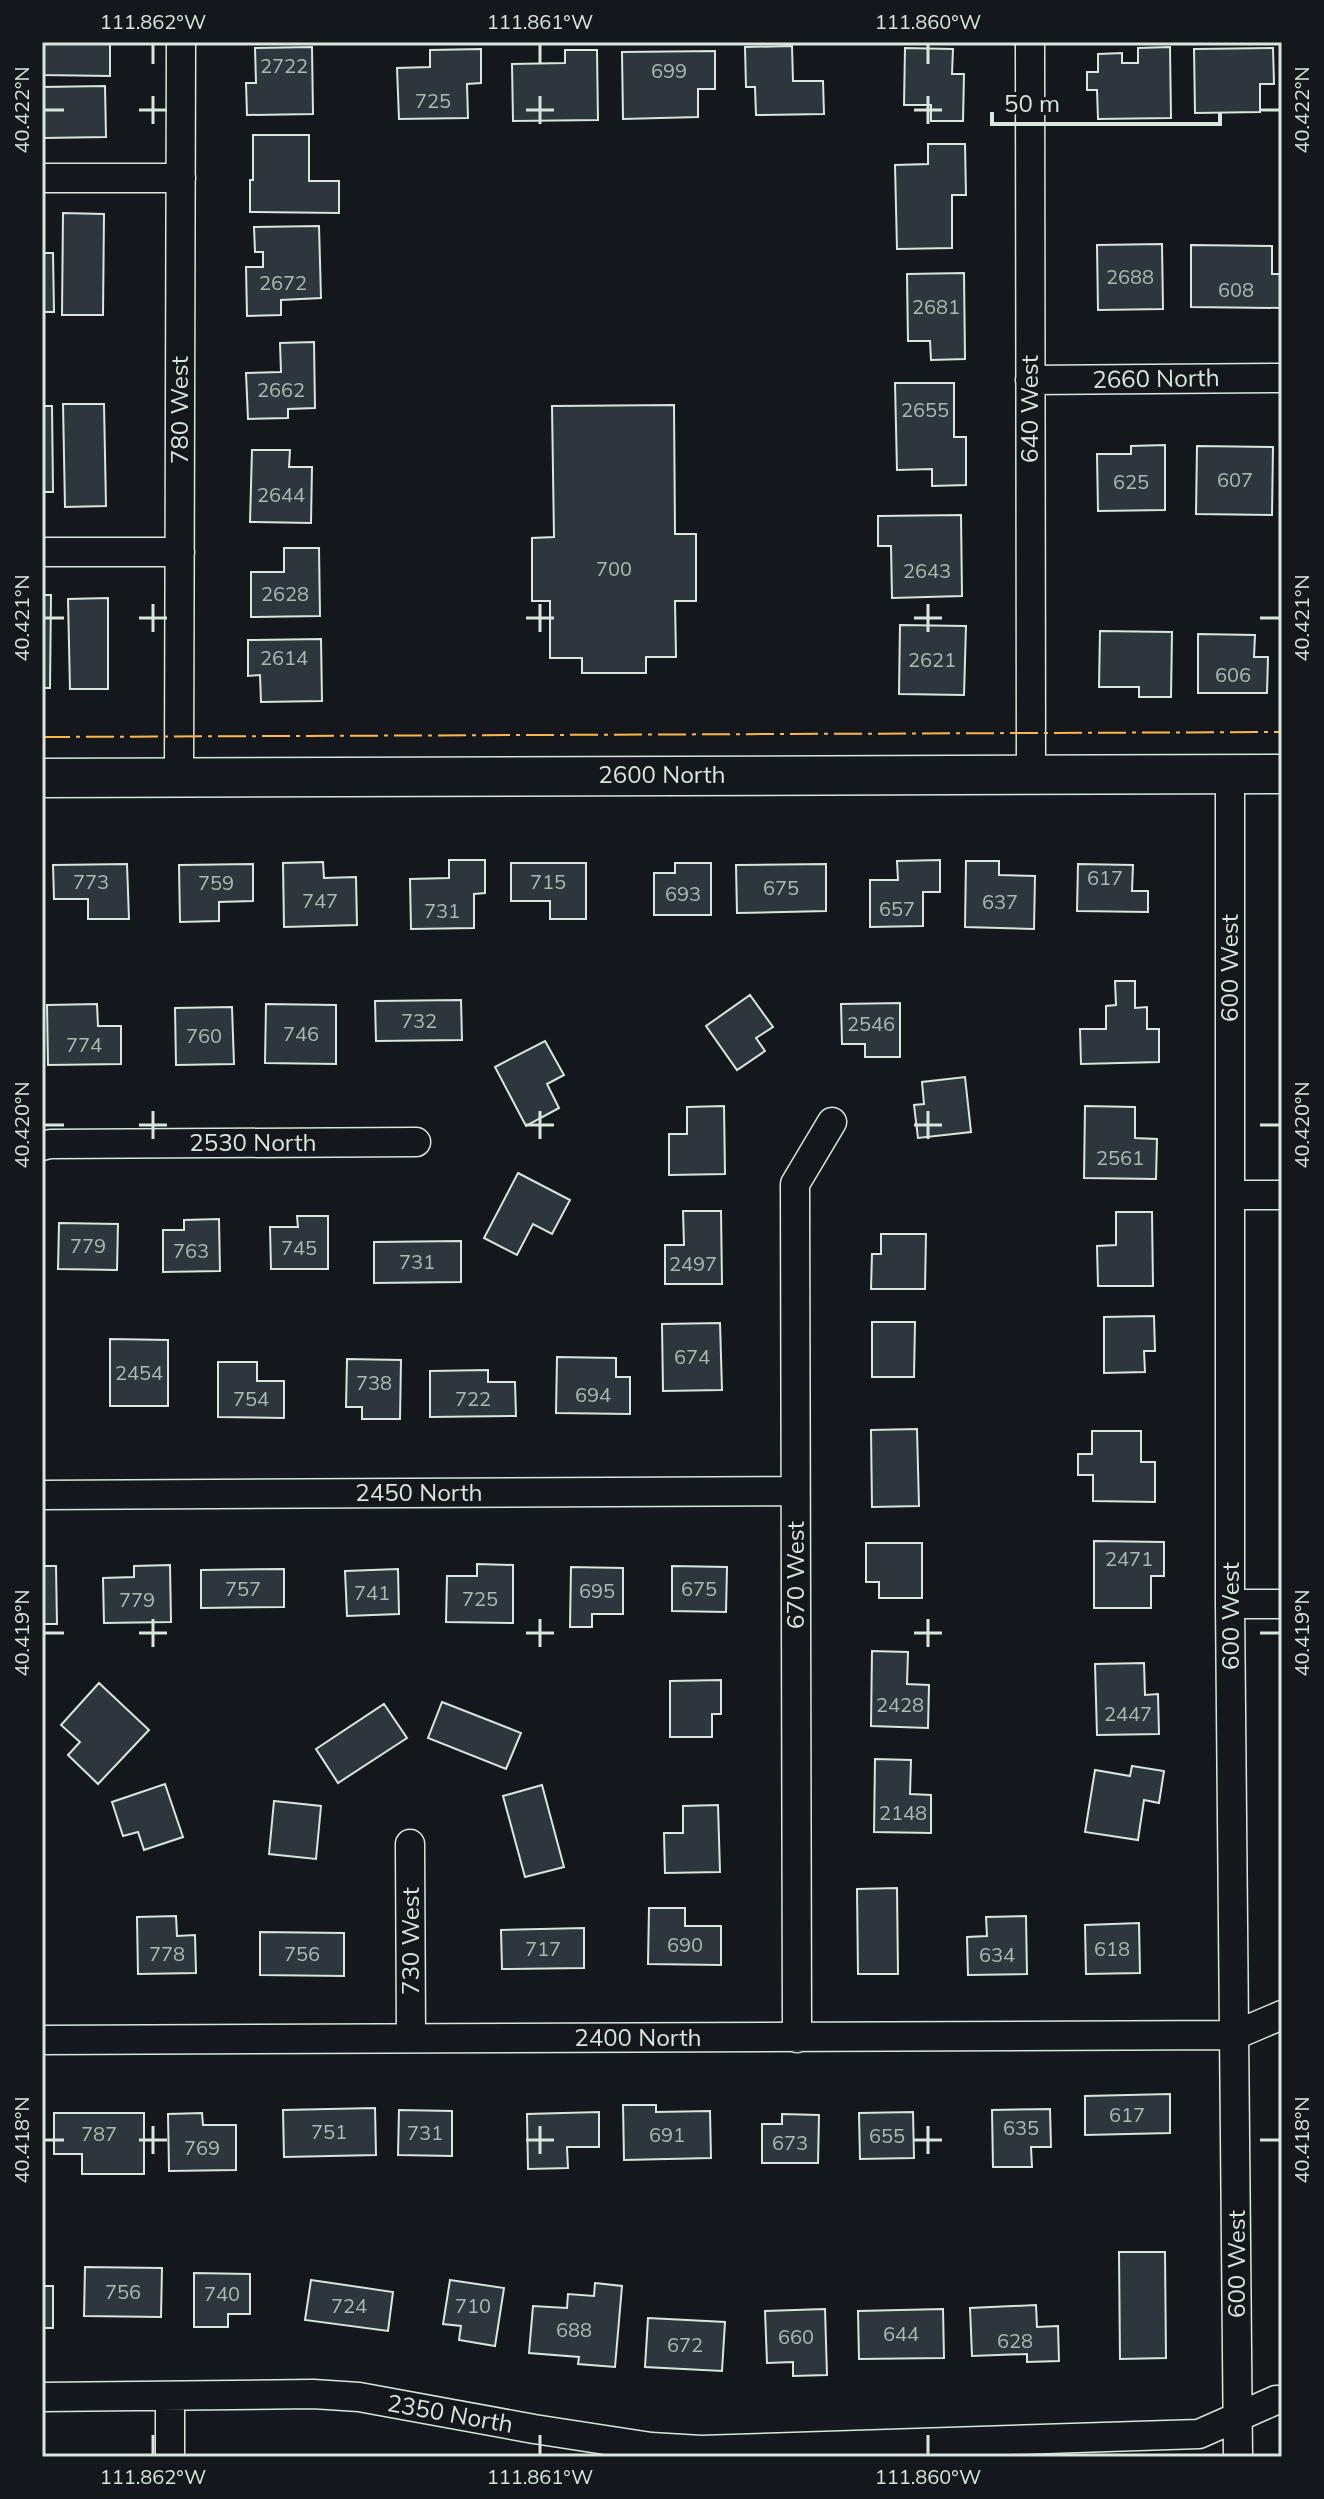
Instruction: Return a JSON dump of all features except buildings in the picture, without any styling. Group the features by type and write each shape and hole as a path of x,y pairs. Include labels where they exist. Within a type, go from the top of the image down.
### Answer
{"street":[{"name":"780 West","path":"179,777 181,42"},
{"name":"640 West","path":"1030,42 1031,776"},
{"path":"42,178 181,178"},
{"name":"2660 North","path":"1030,380 1282,378"},
{"path":"42,552 180,552"},
{"name":"2600 North","path":"42,778 1282,774"},
{"name":"600 West","path":"1230,775 1230,1604 1238,2457"},
{"name":"670 West","path":"797,2038 795,1184 832,1122"},
{"name":"2530 North","path":"42,1146 416,1142"},
{"path":"1230,1195 1282,1195"},
{"name":"2450 North","path":"42,1495 795,1491"},
{"path":"1230,1604 1282,1604"},
{"name":"730 West","path":"410,1844 411,2038"},
{"path":"1235,2035 1282,2015"},
{"name":"2400 North","path":"42,2040 1235,2035"},
{"name":"2350 North","path":"42,2397 313,2394 359,2397 534,2443 701,2450 1199,2434 1282,2400"},
{"path":"170,2396 170,2457"}],"power":[{"path":"42,737 1282,732"}]}
